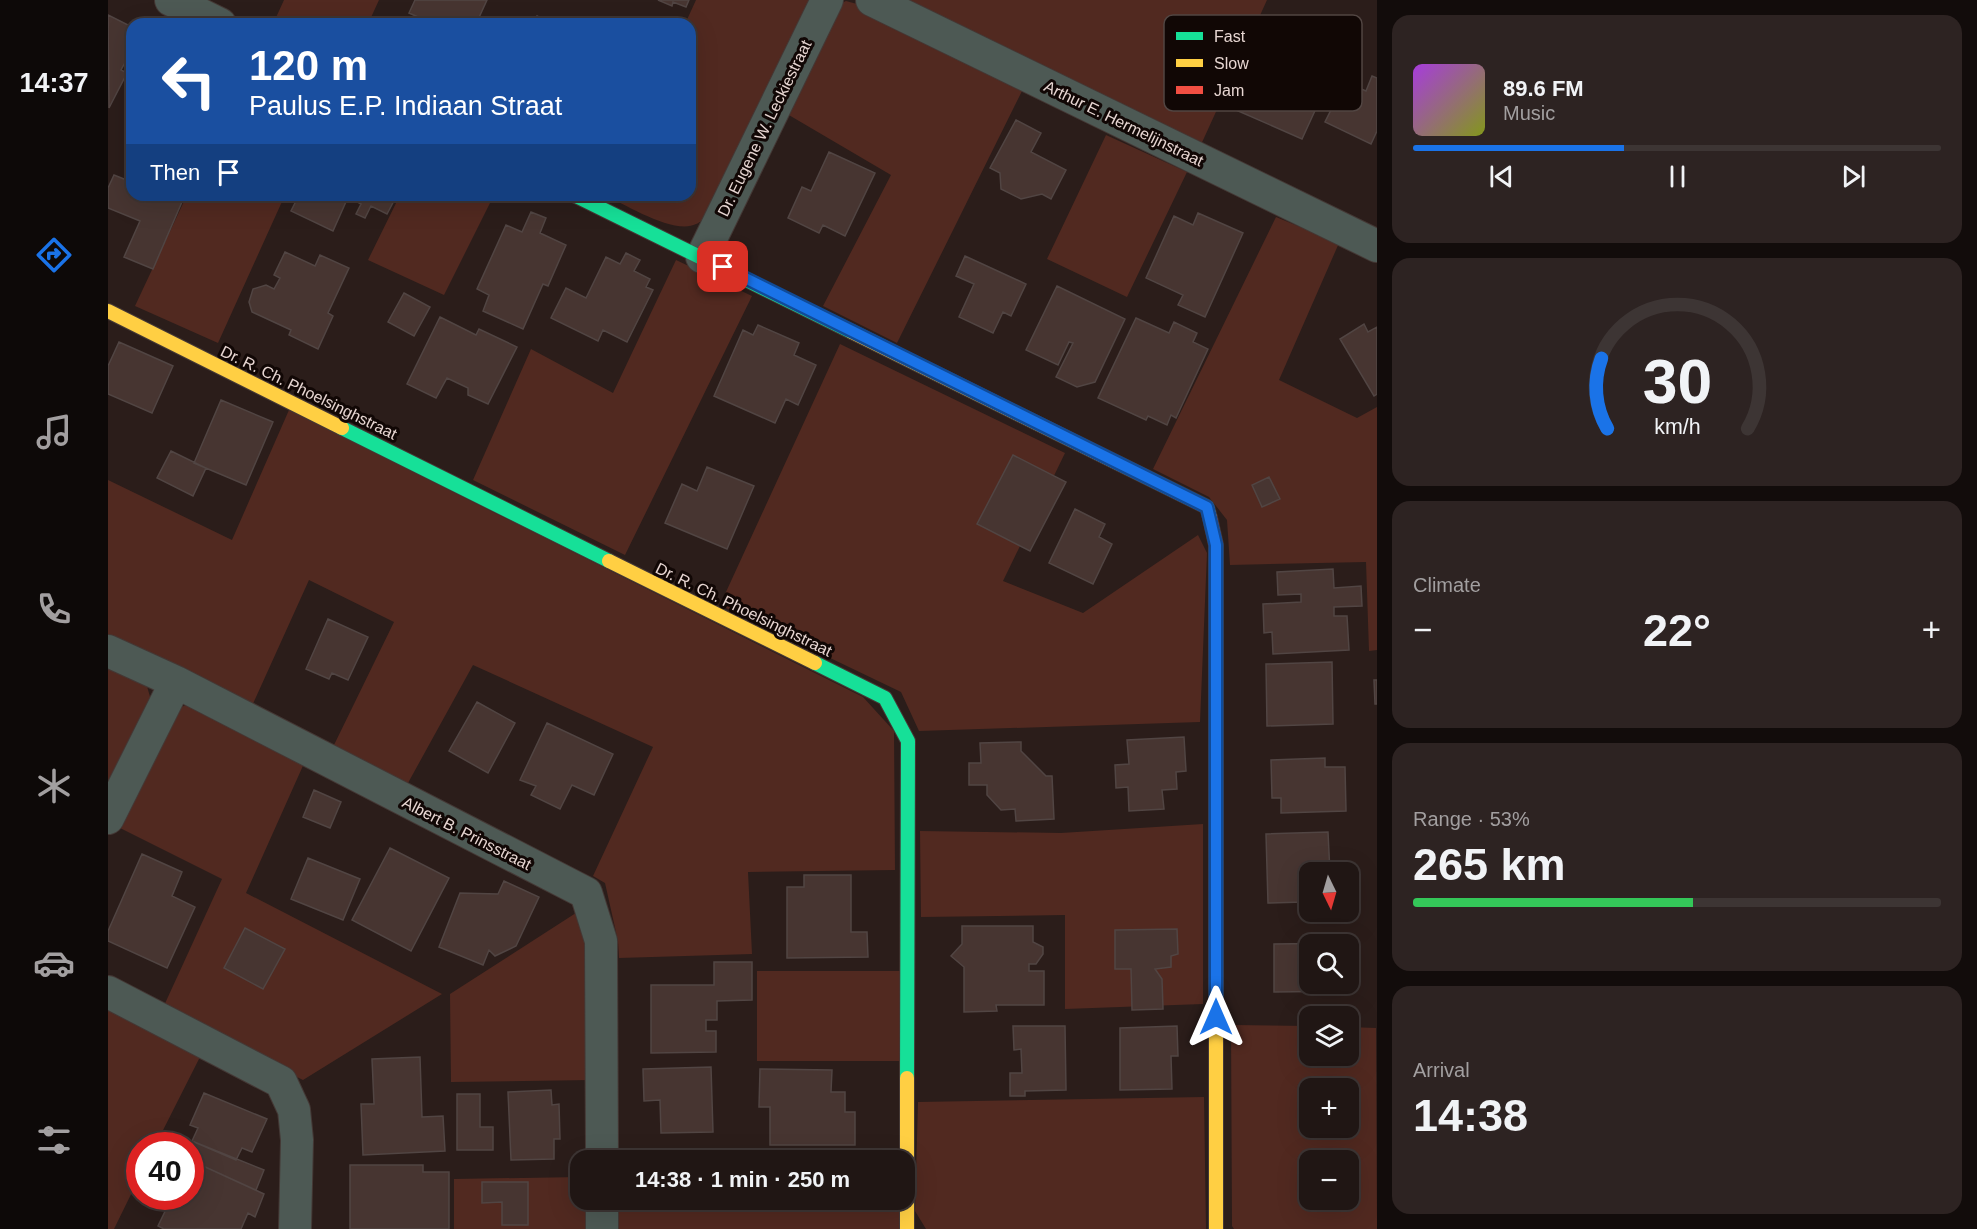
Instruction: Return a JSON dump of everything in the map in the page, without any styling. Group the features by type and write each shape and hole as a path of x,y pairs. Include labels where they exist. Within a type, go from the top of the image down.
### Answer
{"street":[{"path":"171,0 208,18"},
{"name":"Dr. Eugene W. Leckiestraat","path":"702,257 826,0"},
{"name":"Arthur E. Hermelijnstraat","path":"872,0 1377,246"},
{"path":"586,201 1207,507 1216,545 1216,1229"},
{"name":"Dr. R. Ch. Phoelsinghstraat","path":"108,311 885,698 908,741 907,1229"},
{"name":"Albert B. Prinsstraat","path":"108,651 176,682 586,893 601,941 602,1150"},
{"path":"108,818 176,682"},
{"path":"108,992 281,1082 294,1110 296,1130 295,1229"},
{"path":"602,1210 602,1229"}],"shaded area":[{"path":"284,0 379,0 371,18 276,18"},
{"path":"696,0 815,0 707,215 697,223 675,226 617,201 696,201 696,18 688,18"},
{"path":"893,0 1267,0 1260,15 1164,15 1164,111 1216,111 1199,149"},
{"path":"846,1 857,4 1023,89 897,343 823,306 891,175 782,111 834,7"},
{"path":"1106,135 1187,172 1127,297 1047,259"},
{"path":"184,201 282,201 218,343 135,306"},
{"path":"397,201 491,201 444,295 368,260"},
{"path":"1276,217 1339,243 1279,380 1357,418 1377,407 1377,650 1369,651 1366,562 1230,565 1227,520 1209,497 1153,469"},
{"path":"676,260 752,296 625,555 473,480 531,349 613,393"},
{"path":"840,344 1065,453 1003,581 1083,613 1198,535 1207,553 1200,722 919,731 901,692 720,605"},
{"path":"289,410 863,697 894,731 895,870 748,872 752,954 619,958 618,941 605,883 593,876 653,747 473,665 408,783 333,747 394,622 309,580 251,708 108,638 108,480 232,540"},
{"path":"108,660 146,683 151,700 108,803"},
{"path":"188,704 306,759 246,893 442,994 303,1080 162,1010 222,879 118,827 175,710"},
{"path":"1203,824 1203,1004 1065,1009 1065,915 921,917 920,831 1061,833"},
{"path":"579,911 589,926 591,1080 451,1082 450,994"},
{"path":"757,971 900,971 900,1061 757,1061"},
{"path":"108,1009 201,1055 162,1132 126,1132 126,1205 114,1229 108,1229"},
{"path":"1231,1025 1299,1026 1299,1066 1359,1066 1359,1027 1376,1028 1377,1229 1234,1229 1232,1226"},
{"path":"1204,1097 1206,1229 926,1229 915,1211 918,1102"},
{"path":"570,1177 570,1210 589,1210 590,1229 454,1229 454,1179"},
{"path":"613,1210 899,1210 900,1229 613,1229"}],"building":[{"path":"415,0 487,0 479,18 420,18 409,13"},
{"path":"658,0 689,0 686,7 673,2 672,6"},
{"path":"108,15 126,24 126,61 121,70 126,75 109,108"},
{"path":"1372,76 1377,78 1377,131 1371,144 1325,122 1330,111 1362,111 1362,89 1366,91"},
{"path":"1238,111 1315,111 1302,139"},
{"path":"1016,120 1041,133 1031,152 1066,170 1051,199 1042,194 1021,199 1001,189 1000,173 990,168"},
{"path":"829,152 875,173 845,236 823,225 819,233 788,218 802,187 811,191"},
{"path":"114,175 126,180 126,201 182,201 153,269 124,257 140,221 108,208 108,188"},
{"path":"296,201 346,201 333,231 291,211"},
{"path":"356,201 394,201 387,214 371,206 365,218 356,214 361,204"},
{"path":"531,212 546,218 540,233 566,245 548,286 543,284 523,329 483,311 489,295 477,289 506,225 522,232"},
{"path":"1198,213 1243,233 1205,317 1178,305 1183,295 1146,278 1174,216 1193,225"},
{"path":"285,252 315,266 320,255 349,268 328,313 333,316 318,349 289,335 291,330 252,312 249,302 253,289 266,285 274,289 280,278 274,275"},
{"path":"626,253 640,260 634,271 650,279 646,287 653,290 627,342 603,330 598,341 551,318 566,288 586,298 606,257 620,264"},
{"path":"965,256 1026,284 1011,316 1003,312 993,333 959,317 974,284 956,276"},
{"path":"1057,286 1125,319 1095,382 1077,387 1056,377 1073,343 1069,342 1058,365 1026,350"},
{"path":"404,293 430,307 414,336 388,322"},
{"path":"440,317 476,335 479,329 517,347 488,404 468,395 468,388 447,378 436,398 407,384"},
{"path":"1136,318 1169,333 1174,322 1197,333 1193,342 1208,349 1176,418 1171,415 1167,425 1148,416 1146,420 1098,398"},
{"path":"1364,324 1368,332 1377,327 1377,394 1374,396 1340,339"},
{"path":"758,325 799,343 794,355 816,365 798,405 786,399 775,423 714,396 743,330 753,335"},
{"path":"119,342 173,366 152,413 108,394 108,366"},
{"path":"221,400 273,422 246,485 194,463"},
{"path":"171,451 206,468 193,496 157,478"},
{"path":"1013,455 1066,482 1030,551 977,524"},
{"path":"707,467 754,486 727,549 665,523 682,484 697,491"},
{"path":"1269,477 1280,499 1262,507 1252,485"},
{"path":"1075,509 1105,524 1099,537 1112,544 1093,584 1049,563"},
{"path":"1333,569 1334,588 1361,586 1362,606 1334,607 1334,616 1347,616 1349,650 1273,654 1272,632 1264,633 1263,604 1301,602 1301,594 1278,595 1277,572"},
{"path":"328,619 368,637 348,680 332,673 329,679 306,669"},
{"path":"1332,662 1333,724 1267,726 1266,664"},
{"path":"1374,680 1377,680 1377,704 1375,704"},
{"path":"477,702 515,723 488,773 449,751"},
{"path":"547,723 613,754 594,795 572,785 560,809 531,795 536,786 520,780"},
{"path":"1184,737 1186,771 1176,772 1177,789 1162,790 1164,809 1129,811 1128,787 1116,788 1115,765 1129,764 1127,740"},
{"path":"1021,742 1021,751 1046,776 1052,776 1054,819 1016,821 1015,809 1001,810 987,795 987,785 969,785 969,763 981,763 980,743"},
{"path":"1325,758 1325,767 1345,767 1346,811 1281,813 1281,798 1272,798 1271,760"},
{"path":"314,790 341,802 330,828 303,817"},
{"path":"1328,832 1329,862 1299,862 1299,902 1268,903 1266,834"},
{"path":"390,848 449,878 411,951 352,920"},
{"path":"142,854 182,872 172,896 195,907 167,968 108,941 108,931"},
{"path":"308,858 360,879 343,920 291,899"},
{"path":"804,875 851,875 851,932 867,932 868,957 787,958 787,887 804,887"},
{"path":"504,881 539,897 516,946 495,956 489,950 483,965 439,947 460,893 498,894"},
{"path":"962,926 1033,926 1033,942 1043,947 1043,954 1036,964 1029,964 1029,971 1044,971 1044,1005 996,1005 997,1011 964,1012 964,967 951,956 962,944"},
{"path":"245,928 285,949 263,989 224,968"},
{"path":"1177,929 1178,954 1171,956 1171,967 1155,969 1162,979 1163,1009 1132,1010 1131,969 1115,969 1115,930"},
{"path":"1274,944 1299,944 1299,992 1274,992"},
{"path":"714,962 752,962 752,1000 717,1001 717,1020 706,1020 706,1031 716,1031 716,1052 651,1053 651,985 714,985"},
{"path":"1013,1026 1065,1026 1066,1090 1025,1091 1025,1096 1010,1096 1010,1073 1022,1073 1021,1049 1014,1050"},
{"path":"1177,1026 1178,1056 1171,1056 1172,1089 1120,1090 1120,1028"},
{"path":"420,1057 422,1117 443,1116 445,1151 363,1155 361,1104 374,1104 372,1059"},
{"path":"711,1067 713,1132 661,1133 660,1100 644,1101 643,1069"},
{"path":"760,1069 832,1070 831,1092 845,1092 845,1112 855,1112 855,1145 770,1145 770,1107 759,1107"},
{"path":"551,1090 552,1105 559,1104 560,1139 554,1139 554,1159 511,1160 508,1092"},
{"path":"204,1093 267,1119 252,1152 242,1148 236,1160 204,1146 204,1132 196,1132 198,1128 190,1125"},
{"path":"457,1094 480,1094 480,1127 493,1127 493,1150 457,1150"},
{"path":"204,1146 264,1170 256,1190 204,1166"},
{"path":"350,1165 423,1165 423,1172 449,1172 449,1229 350,1229"},
{"path":"204,1166 264,1194 255,1217 248,1213 241,1229 164,1229 158,1226 166,1210 204,1210"},
{"path":"482,1182 528,1182 528,1225 502,1225 502,1202 482,1203"}],"traffic: fast":[{"path":"586,201 852,332"},
{"path":"342,428 609,561"},
{"path":"815,663 885,698 908,741 907,1078"}],"traffic: slow":[{"path":"108,311 342,428"},
{"path":"852,332 1207,507 1210,518"},
{"path":"609,561 815,663"},
{"path":"1216,858 1216,1229"},
{"path":"907,1078 907,1229"}],"traffic: jam":[{"path":"1210,518 1216,545 1216,858"}],"route":[{"path":"723,267 1207,507 1216,545 1216,1017"}]}
